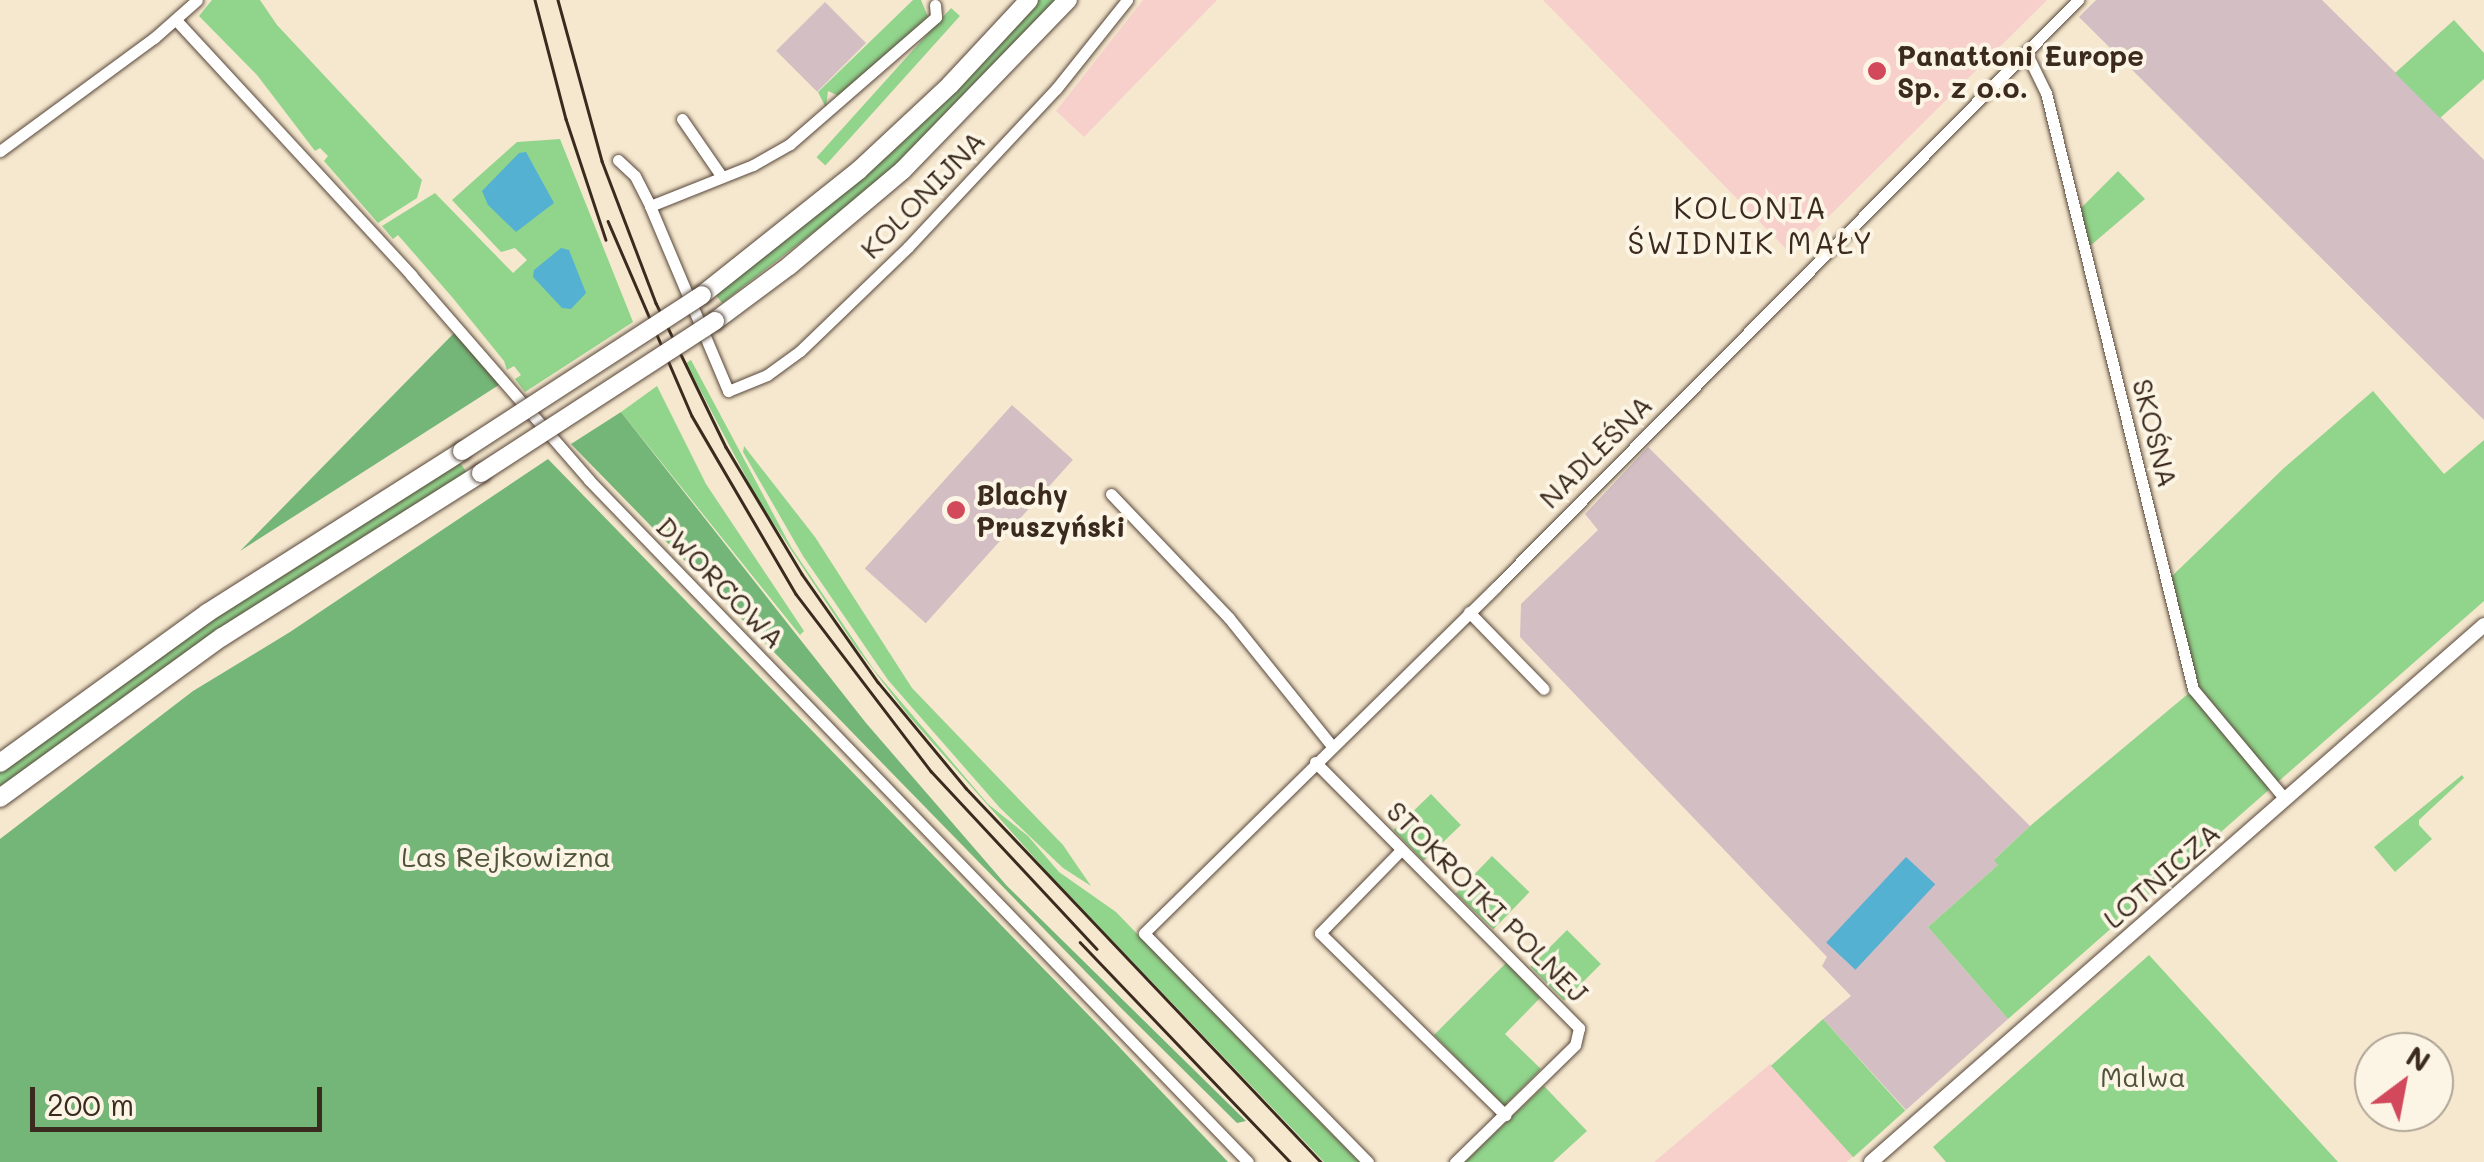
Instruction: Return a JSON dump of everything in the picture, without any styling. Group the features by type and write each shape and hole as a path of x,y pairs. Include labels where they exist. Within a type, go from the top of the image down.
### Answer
{"highway":[{"path":"0,763 207,614 702,295 870,160 1029,0"},
{"path":"0,798 222,637 714,321 800,258 903,170 1068,0"}],"main road":[{"name":"LOTNICZA","path":"1872,1162 2484,625"}],"street":[{"path":"0,152 176,20 197,0"},
{"name":"KOLONIJNA","path":"650,206 728,391 782,365 908,247 1056,90 1126,0"},
{"name":"NADLEŚNA","path":"1368,1162 1144,934 2078,0"},
{"path":"618,160 635,176 650,206 772,156 812,128 936,17 936,6"},
{"name":"DWORCOWA","path":"176,20 373,232 588,480 1248,1162"},
{"name":"SKOŚNA","path":"2026,52 2046,93 2193,689 2285,799"},
{"path":"682,119 722,177"},
{"path":"1111,494 1229,618 1332,746"},
{"path":"1469,612 1544,689"},
{"name":"STOKROTKI POLNEJ","path":"1315,762 1579,1028 1576,1044 1455,1162"},
{"path":"1402,850 1320,932 1505,1115"}],"shaded area":[{"path":"1143,0 1217,0 1084,137 1056,111"},
{"path":"1543,0 2047,0 1791,254"},
{"path":"2096,0 2322,0 2484,160 2484,420 2079,17"},
{"path":"825,2 866,43 817,92 776,51"},
{"name":"Blachy Pruszyński","path":"1012,405 1073,460 926,623 865,568"},
{"path":"1648,447 2030,826 1995,859 1998,865 1928,927 2008,1019 1906,1110 1823,1019 1851,996 1822,966 1827,957 1520,637 1521,604 1598,530 1585,514"},
{"path":"1770,1064 1855,1155 1847,1162 1654,1162"}],"green space":[{"path":"212,0 260,0 277,25 422,180 417,198 378,223 324,161 328,156 320,148 315,151 257,75 199,16"},
{"path":"913,0 921,0 928,17 839,96 828,91 826,108 818,92"},
{"path":"1036,0 1060,0 898,167 722,303 715,294 815,217 903,139"},
{"path":"951,8 960,16 825,165 817,157"},
{"path":"2454,20 2484,53 2484,79 2440,118 2395,73"},
{"path":"560,139 633,322 525,392 515,379 521,375 514,366 507,370 504,361 452,297 398,235 393,239 382,226 435,193 513,273 527,260 515,248 501,252 452,200 517,142"},
{"path":"2118,171 2145,199 2090,246 2079,210"},
{"path":"456,331 502,383 240,551"},
{"path":"691,360 791,547 874,670 988,804 1028,836 1059,872 1116,912 1359,1162 1324,1162 1047,872 907,714 855,646 758,500 686,363"},
{"path":"657,386 706,484 804,631 800,635 621,412"},
{"path":"2373,391 2444,474 2484,440 2484,601 2008,1019 1928,927 1998,865 1994,860 2030,826 2195,688 2170,578 2285,467"},
{"path":"621,412 866,723 1007,886 1246,1121 1237,1123 1122,1009 571,444"},
{"path":"744,446 815,537 912,688 1063,845 1091,886 1063,868 1000,808 888,680 803,556 743,452"},
{"name":"Las Rejkowizna","path":"548,459 1228,1162 0,1162 0,839 193,691 290,632"},
{"path":"459,461 467,473 0,792 0,771 176,643"},
{"path":"2462,775 2464,778 2419,820 2432,839 2395,872 2374,847"},
{"path":"1431,794 1461,825 1423,861 1394,830"},
{"path":"1492,856 1529,892 1493,930 1456,893"},
{"path":"1567,930 1601,964 1564,1001 1530,967"},
{"name":"Malwa","path":"2149,955 2338,1162 1946,1162 1933,1147"},
{"path":"1506,963 1540,998 1505,1034 1541,1069 1504,1106 1434,1035"},
{"path":"1823,1019 1905,1110 1853,1157 1771,1066"},
{"path":"1544,1086 1587,1131 1553,1162 1465,1162"}],"water":[{"path":"526,152 554,203 516,232 488,205 482,191 519,153"},
{"path":"561,248 569,250 586,293 571,309 562,308 533,277 534,270"},
{"path":"1906,857 1935,884 1855,970 1826,943"}],"railway":[{"path":"535,0 566,119 606,240"},
{"path":"558,0 602,161 656,303 726,447 802,574 878,682 966,788 1321,1162"},
{"path":"608,221 692,416 796,594 931,771 1097,949"},
{"path":"1080,942 1290,1162"}],"place":[{"name":"Panattoni Europe Sp. z o.o.","path":"1877,71"},
{"name":"Blachy Pruszyński","path":"956,510"}],"district":[{"name":"KOLONIA ŚWIDNIK MAŁY","path":"1751,224"}]}
